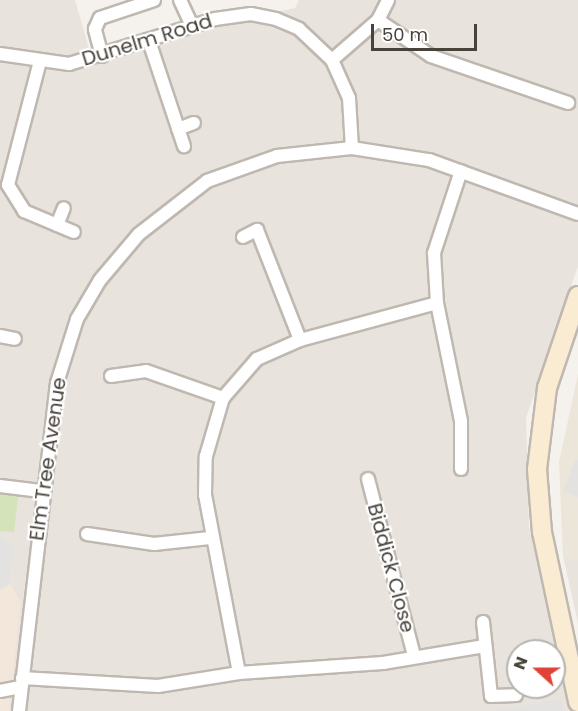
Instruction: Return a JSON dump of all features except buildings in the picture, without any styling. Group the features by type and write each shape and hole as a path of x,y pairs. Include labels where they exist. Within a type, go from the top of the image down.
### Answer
{"street":[{"path":"102,56 94,29 100,18 153,0"},
{"path":"180,0 192,26"},
{"path":"332,60 378,20 388,0"},
{"name":"Dunelm Road","path":"0,54 40,62 69,64 102,56 230,15 276,19 299,29 332,60 349,98 352,148"},
{"path":"378,20 431,56 568,103"},
{"path":"149,41 184,146"},
{"path":"40,62 9,185 24,210 74,232"},
{"path":"178,129 194,123"},
{"name":"Elm Tree Avenue","path":"19,711 50,414 65,351 77,319 120,254 178,199 207,181 277,156 352,148 395,152 461,171 578,214"},
{"path":"461,171 434,253 437,303 461,421 461,469"},
{"path":"57,225 64,208"},
{"path":"243,237 256,230 300,340"},
{"path":"578,296 547,388 537,469 542,532 574,668 578,702"},
{"path":"239,673 210,538 206,456 223,398 257,359 300,340 437,303"},
{"path":"0,336 15,339"},
{"path":"111,376 146,371 223,398"},
{"name":"Biddick Close","path":"368,479 414,656"},
{"path":"0,486 41,491"},
{"path":"87,534 154,544 210,538"},
{"path":"483,622 491,696 506,695"},
{"name":"Biddick Close","path":"0,691 21,682 158,686 239,673 414,656 485,646"}],"shaded area":[{"path":"0,0 75,0 90,52 295,8 299,0 578,0 578,266 526,418 529,527 556,639 506,639 506,699 566,699 566,678 574,711 0,711"},
{"path":"578,374 578,560 563,556 559,462"},
{"path":"576,459 578,460 578,497 563,491"},
{"path":"0,534 14,547 10,584 21,602 9,711 0,711"},
{"path":"0,534 14,547 10,584 0,590"},
{"path":"563,556 578,560 578,623"},
{"path":"561,699 564,711 490,711"}],"green space":[{"path":"0,494 18,496 14,532 0,531"}]}
